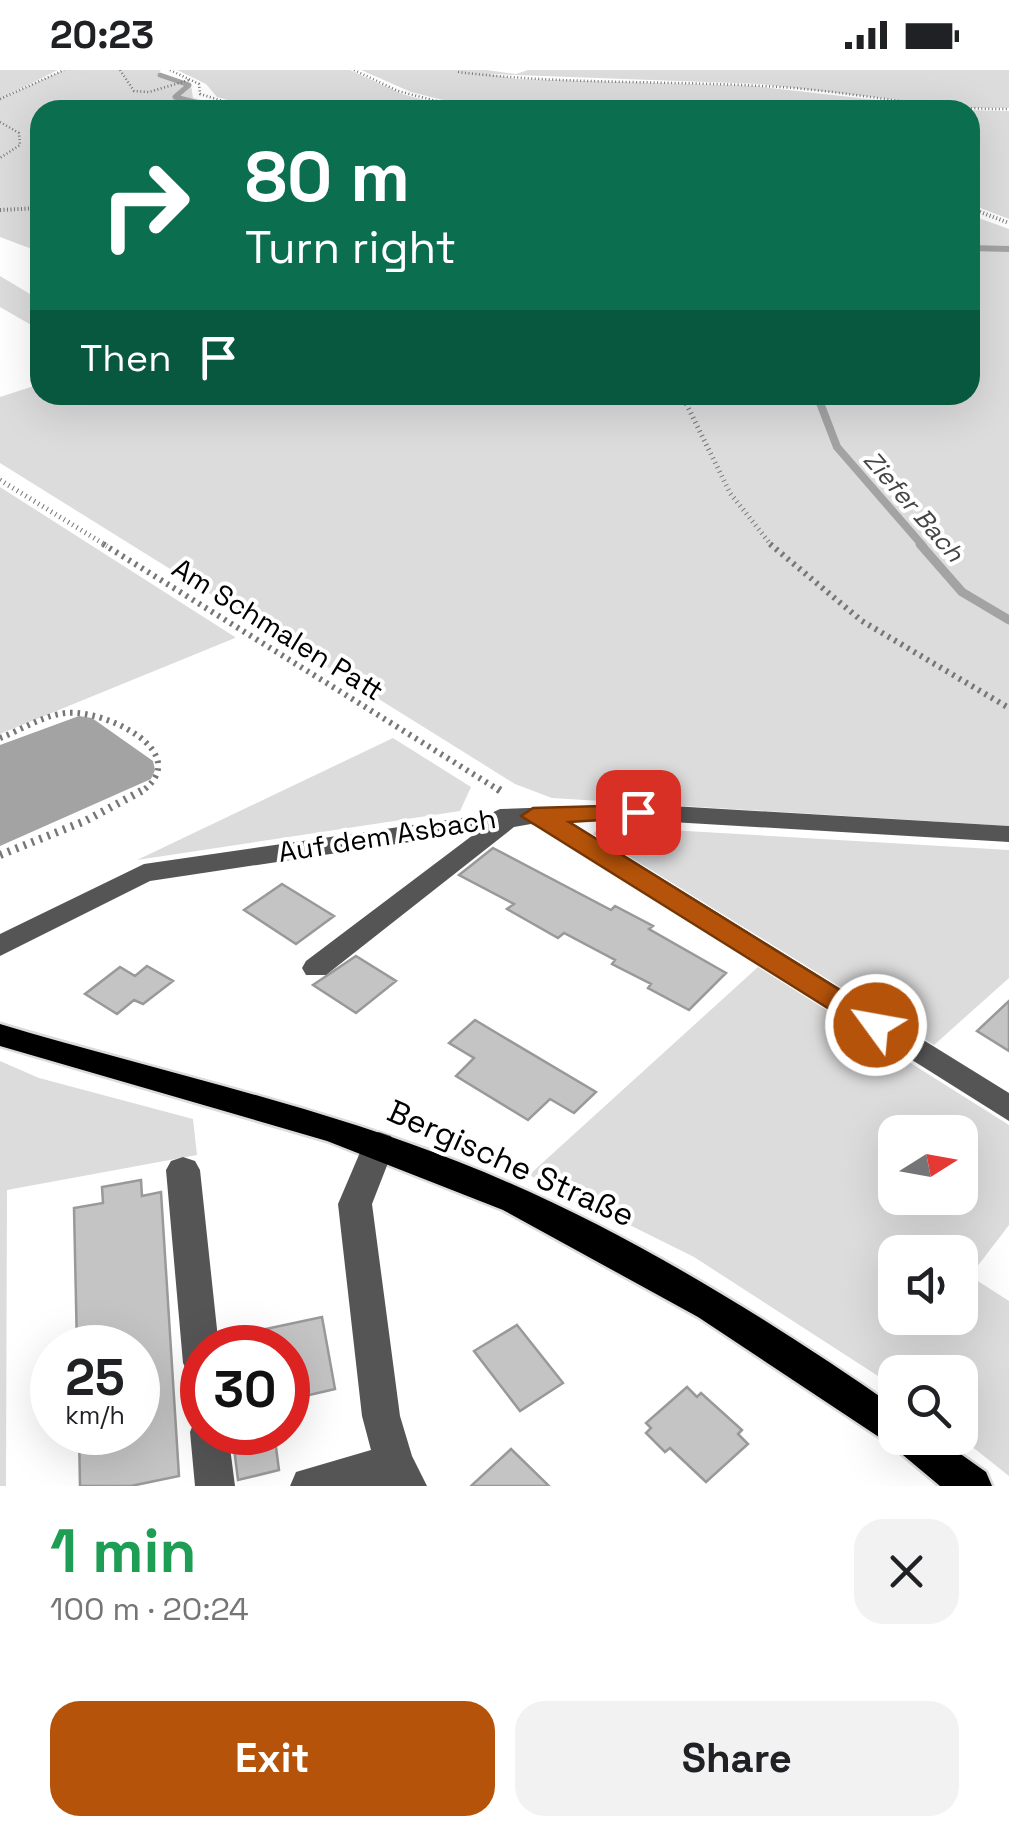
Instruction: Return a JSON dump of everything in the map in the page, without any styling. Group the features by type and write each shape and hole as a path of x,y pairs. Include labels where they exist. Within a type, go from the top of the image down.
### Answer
{"main road":[{"name":"Bergische Straße","path":"0,1035 379,1145 476,1184 594,1240 771,1340 878,1417"},
{"path":"930,1455 972,1486"}],"street":[{"path":"533,816 638,812 1009,834"},
{"name":"Auf dem Asbach","path":"0,946 144,873 500,817 533,816 554,822 1009,1109"},
{"path":"316,968 501,827 500,817"},
{"path":"310,1486 400,1474 381,1416 355,1204 379,1145"},
{"path":"183,1170 198,1325"},
{"path":"212,1455 215,1486"}],"path":[{"path":"0,99 64,70"},
{"path":"120,70 134,91 149,92 190,80"},
{"path":"170,70 199,84 200,94 220,100"},
{"path":"354,70 398,91 433,100"},
{"path":"458,72 520,80 782,87 893,100"},
{"path":"980,109 1009,110"},
{"path":"0,122 20,133 20,145 0,158"},
{"path":"0,210 30,208"},
{"path":"980,212 1009,223"},
{"path":"687,405 737,504 776,549 876,631 1009,708"},
{"name":"Am Schmalen Patt","path":"0,480 502,790 533,816"},
{"path":"0,738 65,713 92,712 133,732 153,748 162,762 160,774 140,794 0,854"}],"shaded area":[{"path":"0,70 58,70 2,98 64,70 161,70 157,75 191,85 193,98 201,100 30,100 30,248 0,237"},
{"path":"177,70 350,70 424,100 228,100 217,97 206,84"},
{"path":"361,70 486,70 516,74 528,70 1009,70 1009,108 980,108 980,100 899,100 760,84 489,74 517,79 754,86 877,100 443,100 411,92"},
{"path":"980,110 1009,111 1009,219 980,208"},
{"path":"980,219 1009,229 1009,826 552,798 515,784 0,463 0,397 30,387 30,405 980,405"},
{"path":"0,276 30,294 30,324 0,307"},
{"path":"0,487 235,637 235,638 0,734"},
{"path":"79,716 92,718 153,761 151,779 0,846 0,745"},
{"path":"393,738 471,787 460,811 137,860"},
{"path":"600,826 1009,850 1009,978 934,1045 593,834"},
{"path":"758,967 1009,1125 1009,1225 978,1266 978,1235 878,1235 878,1335 978,1335 978,1281 1009,1301 1009,1476 978,1451 978,1355 878,1355 878,1376 694,1257 529,1175"},
{"path":"0,1061 39,1078 193,1119 197,1155 7,1190 6,1486 0,1486"}],"building":[{"path":"493,848 611,910 615,906 653,926 649,929 726,973 689,1010 612,964 615,960 564,933 558,938 507,909 514,904 459,875"},
{"path":"282,884 334,916 296,944 244,910"},
{"path":"356,956 396,981 356,1013 313,985"},
{"path":"147,966 173,981 143,1004 134,1000 117,1014 85,994 120,967 135,976"},
{"path":"1009,1001 1009,1051 977,1031"},
{"path":"475,1020 596,1092 574,1113 550,1099 528,1120 456,1076 474,1058 449,1043"},
{"path":"141,1180 142,1196 161,1192 179,1476 131,1486 80,1486 79,1455 160,1455 160,1325 77,1325 74,1208 103,1203 102,1187"},
{"path":"322,1317 335,1389 310,1395 310,1325 285,1325"},
{"path":"517,1325 563,1383 520,1411 474,1351"},
{"path":"687,1387 697,1397 701,1393 742,1430 738,1434 748,1444 706,1482 670,1448 665,1452 646,1433 651,1428 646,1423"},
{"path":"511,1449 549,1486 471,1486"},
{"path":"235,1455 277,1455 279,1470 238,1480"}],"waterway":[{"name":"Ziefer Bach","path":"160,75 189,85 175,97 187,100"},
{"path":"980,248 1009,249"},
{"name":"Ziefer Bach","path":"821,405 837,447 923,546"},
{"name":"Ziefer Bach","path":"920,544 962,592 1009,620"}],"route":[{"path":"638,812 533,816 554,822 876,1025"}]}
